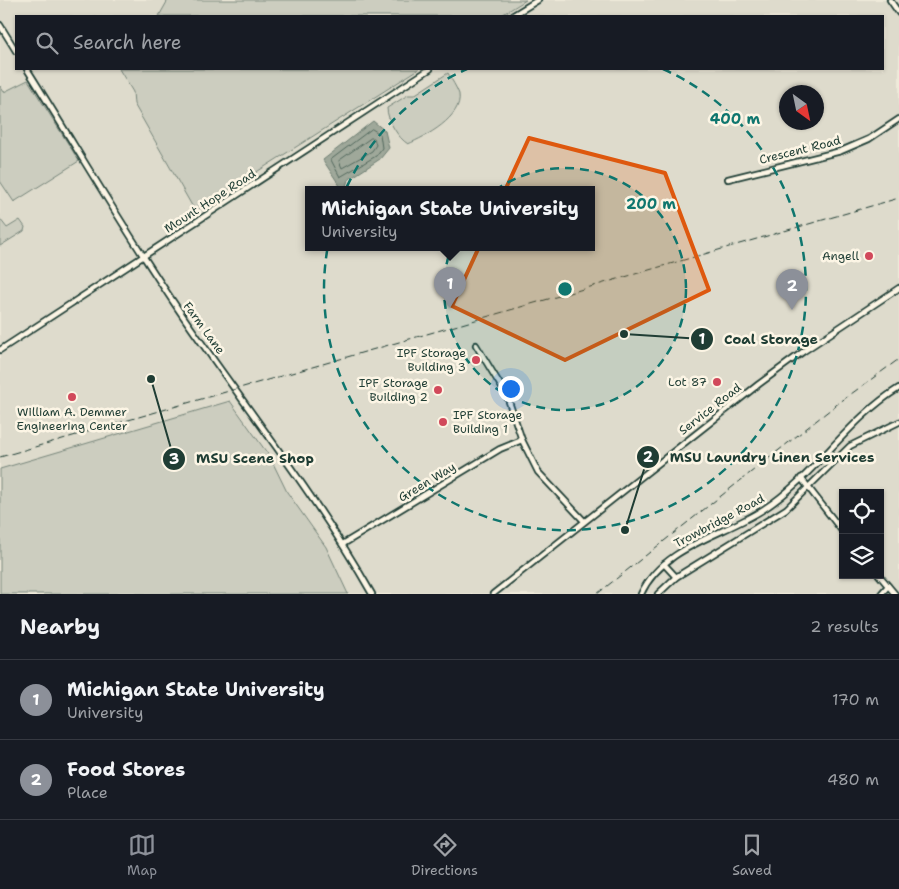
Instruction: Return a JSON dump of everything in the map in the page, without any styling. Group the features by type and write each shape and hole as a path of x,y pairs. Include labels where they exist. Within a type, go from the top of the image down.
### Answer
{"street":[{"path":"514,15 538,0"},
{"path":"890,0 899,13"},
{"path":"0,25 15,49"},
{"name":"Farm Lane","path":"28,70 187,322 303,482 343,544 372,594"},
{"name":"Mount Hope Road","path":"0,350 428,70"},
{"name":"Crescent Road","path":"728,179 841,151 868,139 899,119"},
{"name":"Service Road","path":"493,594 759,384 804,351 899,288"},
{"path":"476,345 507,396 532,463 543,480 567,501 584,521"},
{"name":"Trowbridge Road","path":"641,594 651,577 664,564 762,510 801,478 863,416 899,388"},
{"name":"Trowbridge Road","path":"658,594 676,577 773,518 808,488 850,446 899,422"},
{"name":"Green Way","path":"343,544 500,449 522,440"},
{"path":"801,478 839,527"},
{"path":"664,564 676,577"},
{"path":"882,579 895,594"},
{"path":"881,594 888,586"}],"highlighted area":[{"path":"529,138 665,173 709,290 565,360 452,306"}],"shaded area":[{"path":"0,0 899,0 899,594 0,594"},
{"path":"168,0 526,0 502,15 160,15"},
{"path":"120,70 417,70 195,211 134,104 133,92"},
{"path":"448,73 459,94 459,102 455,111 433,131 408,144 400,138 394,128 387,113 387,108 408,95 414,95"},
{"path":"28,80 79,161 14,202 0,181 0,86 4,92"},
{"path":"0,219 7,228 20,220 25,227 24,231 0,246"},
{"path":"230,401 270,457 287,492 326,547 348,594 0,594 0,469"}],"water":[{"path":"373,121 385,131 389,148 380,159 348,180 346,186 340,186 323,160"}],"railway":[{"path":"0,457 899,198"},
{"path":"597,594 836,405 899,359"}],"place":[{"name":"Angell","path":"869,256"},
{"name":"Michigan State University","path":"450,308"},
{"name":"Food Stores","path":"792,310"},
{"name":"Coal Storage","path":"624,334"},
{"name":"IPF Storage Building 3","path":"476,360"},
{"name":"MSU Scene Shop","path":"151,379"},
{"name":"Lot 87","path":"717,382"},
{"name":"IPF Storage Building 2","path":"438,390"},
{"name":"William A. Demmer Engineering Center","path":"72,397"},
{"name":"IPF Storage Building 1","path":"443,422"},
{"name":"MSU Laundry Linen Services","path":"625,530"}]}
